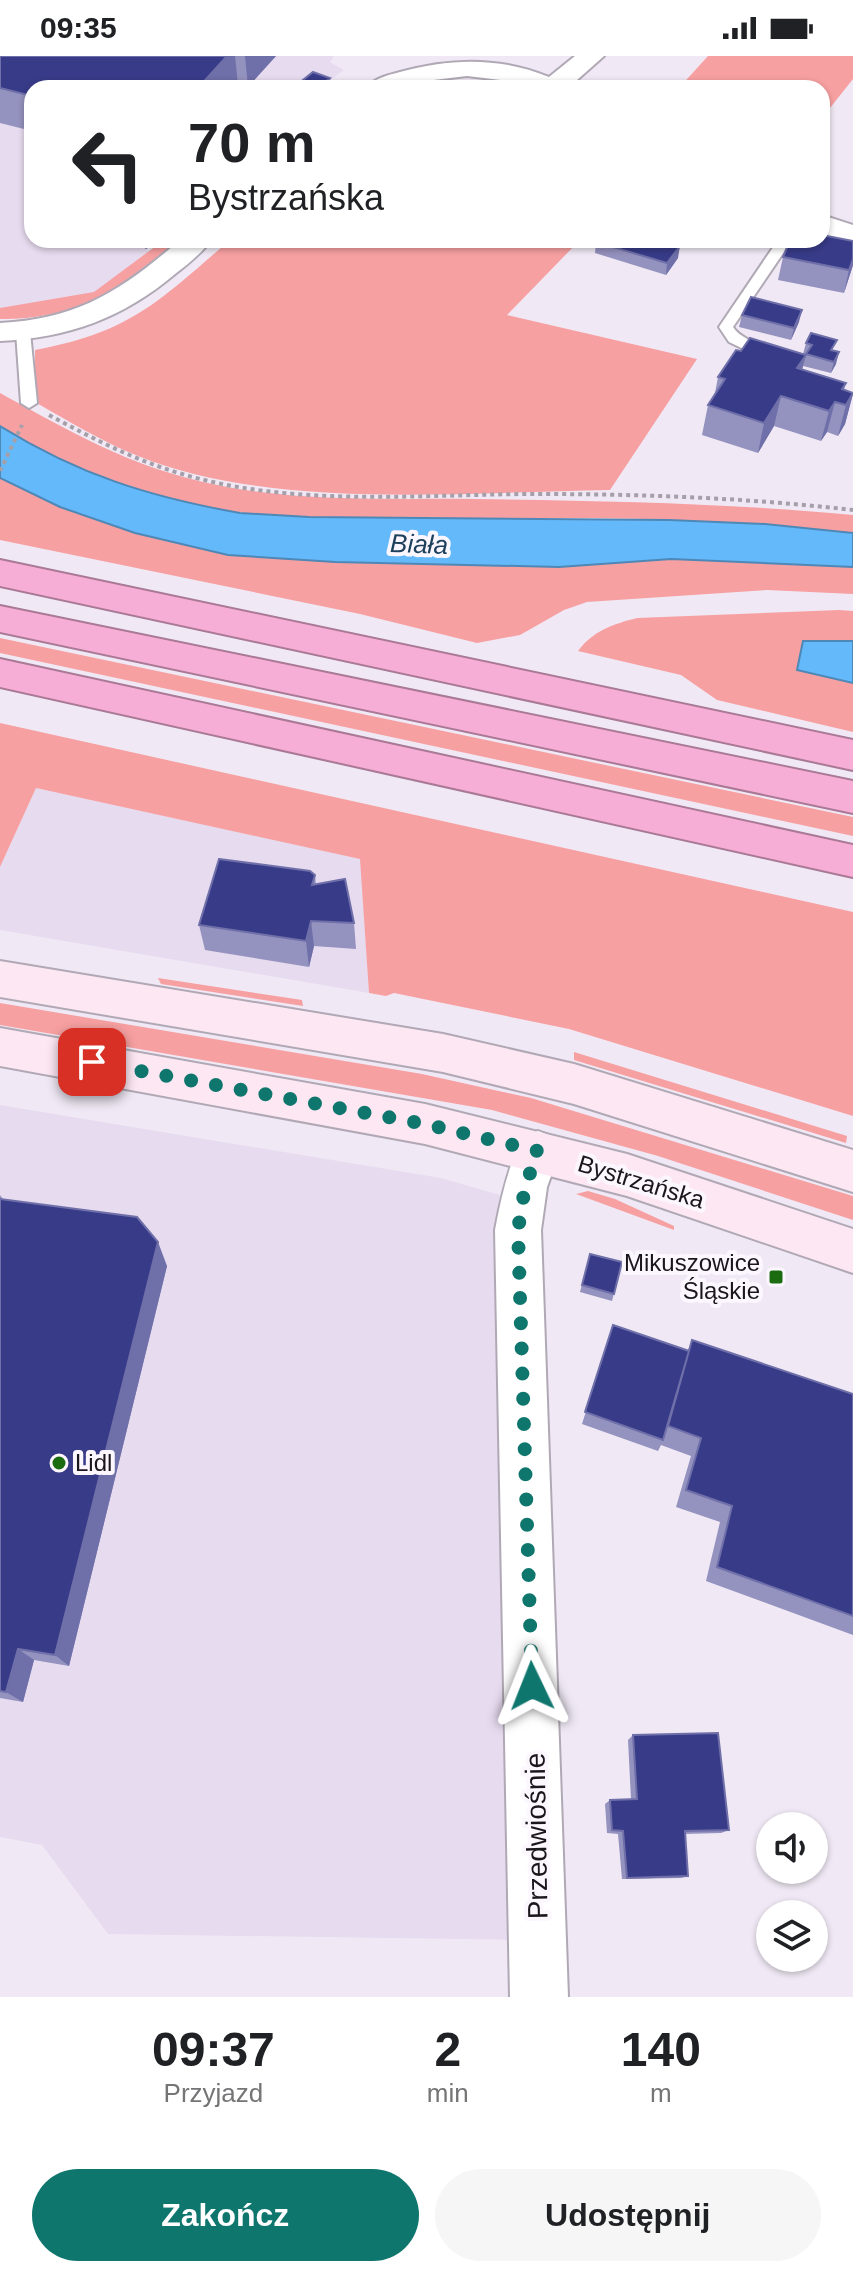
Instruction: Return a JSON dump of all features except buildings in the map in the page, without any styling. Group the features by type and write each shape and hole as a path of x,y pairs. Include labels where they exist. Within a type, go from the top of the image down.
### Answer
{"highway":[{"path":"0,573 853,755"},
{"path":"0,619 715,771 853,797"},
{"path":"0,673 853,861"}],"main road":[{"path":"0,979 443,1053 574,1084 853,1171"},
{"name":"Bystrzańska","path":"0,1047 410,1121 538,1151 627,1175 853,1251"}],"street":[{"path":"562,80 591,56"},
{"path":"403,80 420,74 473,68 515,73 533,80"},
{"path":"830,227 853,235"},
{"path":"11,332 56,328 105,312 146,285 188,248"},
{"name":"Przedwiośnie","path":"538,1151 525,1187 518,1230 539,1997"}],"lane":[{"path":"752,348 734,339 726,327 780,248"},
{"path":"11,332 28,408"}],"path":[{"path":"0,471 28,408 136,459 175,471 251,487 340,494 618,494 796,503 853,510"}],"shaded area":[{"path":"0,56 334,56 330,62 344,70 330,80 24,80 24,248 142,248 155,254 98,296 0,313"},
{"path":"708,56 853,56 853,79 830,108 830,80 686,80"},
{"path":"153,248 168,248 117,286 76,307 28,318 0,319 0,308 94,292"},
{"path":"221,248 572,248 507,315 697,359 610,490 432,495 309,491 249,485 191,473 138,456 35,402 35,350 68,343 120,324 142,312"},
{"path":"0,393 83,438 126,457 170,473 245,490 361,499 618,502 806,511 853,515 853,533 594,518 323,519 216,509 165,499 122,486 39,449 0,426"},
{"path":"0,478 60,507 135,533 228,555 559,567 671,559 853,567 853,594 767,590 587,602 564,610 520,635 477,643 360,614 0,540"},
{"path":"853,611 853,641 803,641 797,670 853,683 853,732 717,700 681,675 578,651 604,629 637,618"},
{"path":"0,638 853,817 853,836 0,653"},
{"path":"0,723 853,912 853,1116 569,1029 394,993 386,996 369,993 360,859 36,788 0,867"},
{"path":"36,788 361,859 369,993 0,930 0,867"},
{"path":"158,978 302,1000 303,1006 161,984"},
{"path":"0,1003 422,1074 531,1098 853,1196 853,1220 658,1156 492,1110 0,1025"},
{"path":"574,1052 847,1136 846,1143 574,1060"},
{"path":"0,1105 441,1178 500,1195 497,1219 522,1940 108,1934 42,1845 0,1837"},
{"path":"588,1191 615,1199 674,1226 674,1230 576,1194"}],"water":[{"name":"Biała","path":"0,426 58,458 116,482 176,500 240,513 309,517 669,520 765,524 853,533 853,567 671,559 559,567 335,562 228,555 135,533 60,507 0,478"},
{"path":"803,641 853,641 853,683 797,670"}],"place":[{"name":"Mikuszowice Śląskie","path":"776,1277"},
{"name":"Lidl","path":"59,1463"}],"route":[{"path":"92,1062 425,1124 538,1151 525,1187 518,1230 532,1686"}]}
